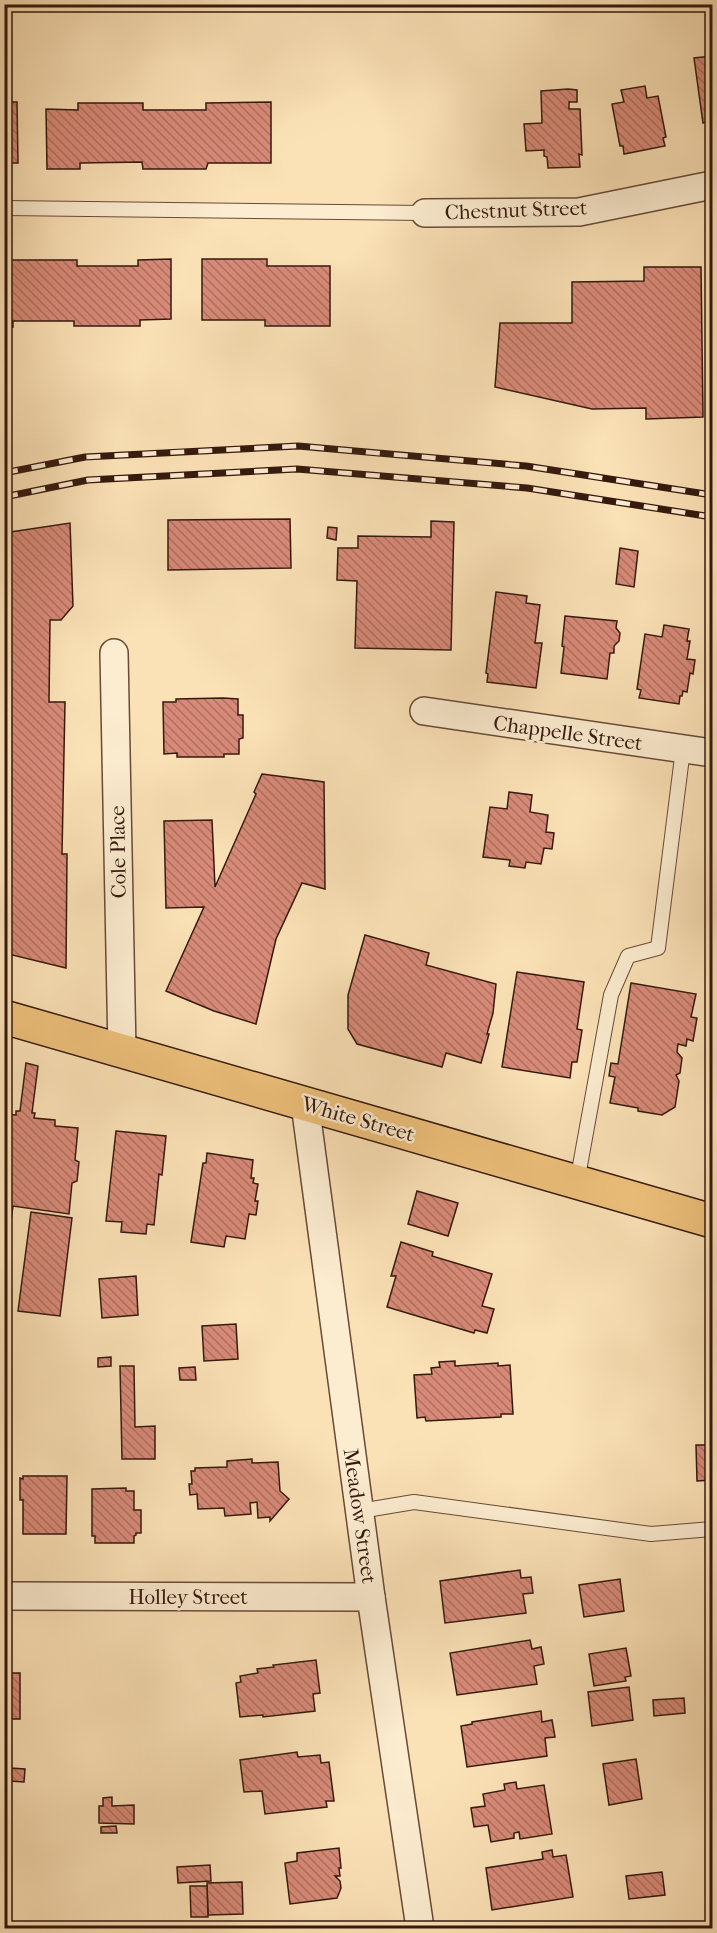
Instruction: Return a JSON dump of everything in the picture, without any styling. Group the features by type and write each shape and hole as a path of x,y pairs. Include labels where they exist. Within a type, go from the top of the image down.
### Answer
{"main road":[{"name":"White Street","path":"4,1017 712,1221"}],"street":[{"name":"Chestnut Street","path":"425,213 579,212 712,185"},
{"name":"Cole Place","path":"114,653 122,1051"},
{"name":"Chappelle Street","path":"424,711 712,753"},
{"name":"Meadow Street","path":"305,1104 371,1597 420,1929"},
{"name":"Holley Street","path":"4,1596 371,1597"}],"lane":[{"path":"4,208 425,213"},
{"path":"577,1182 611,995 628,956 658,948 683,749"},
{"path":"360,1511 414,1502 651,1534 712,1529"}],"building":[{"path":"712,56 712,134 707,135 706,122 703,123 694,58"},
{"path":"645,86 647,98 658,96 666,137 663,138 665,146 624,154 623,146 620,146 612,104 624,102 621,90"},
{"path":"577,90 577,102 569,102 569,109 580,109 582,155 579,154 580,167 548,168 544,150 526,151 524,124 542,123 541,91"},
{"path":"4,102 17,102 18,163 4,163"},
{"path":"271,102 271,163 208,163 206,169 143,169 142,162 80,163 80,169 47,169 46,109 78,110 78,103 143,103 143,110 206,110 206,103"},
{"path":"171,259 171,319 140,320 140,326 74,326 74,321 13,321 13,327 4,327 4,266 11,266 11,260 77,260 77,266 138,266 138,260"},
{"path":"202,259 267,259 267,266 330,266 330,326 265,326 265,320 202,320"},
{"path":"644,267 701,267 703,417 646,419 646,408 592,409 495,387 500,323 572,323 572,282 644,281"},
{"path":"290,519 291,568 168,570 168,520"},
{"path":"431,521 454,522 451,650 355,648 357,581 337,580 338,548 358,548 358,536 431,537"},
{"path":"70,523 73,606 61,620 50,620 49,702 65,702 62,854 67,854 66,968 4,953 4,533"},
{"path":"328,527 337,528 336,540 327,538"},
{"path":"620,548 638,551 634,587 616,584"},
{"path":"496,592 527,596 526,603 540,605 535,643 542,643 536,688 487,682 488,674 486,673"},
{"path":"565,616 617,621 619,641 614,646 614,653 610,653 607,679 561,673"},
{"path":"664,625 689,629 687,659 695,660 687,692 683,691 679,704 639,698 641,690 637,689 645,634 662,637"},
{"path":"176,699 238,699 238,715 243,715 243,738 239,739 239,754 224,754 224,757 177,757 177,753 164,754 163,702 176,702"},
{"path":"262,774 324,782 325,889 302,883 276,939 256,1024 214,1011 166,991 204,907 166,908 164,821 212,820 215,887 256,794 254,792"},
{"path":"509,792 532,795 530,812 548,815 546,832 554,833 552,849 544,848 541,864 526,862 525,868 509,866 510,860 483,857 490,807 507,809"},
{"path":"365,935 429,953 426,965 496,984 493,1013 481,1063 446,1053 442,1067 357,1044 348,1029 348,995"},
{"path":"517,972 584,982 577,1029 582,1030 577,1062 572,1062 570,1078 502,1067"},
{"path":"631,983 696,994 691,1017 697,1018 693,1041 687,1039 686,1046 678,1044 677,1052 682,1058 680,1073 676,1075 679,1081 675,1107 662,1115 610,1103 615,1077 609,1076 611,1063 618,1064"},
{"path":"26,1063 38,1066 32,1113 35,1113 34,1118 55,1120 55,1126 78,1128 75,1160 79,1162 77,1181 72,1183 69,1214 13,1206 11,1221 4,1220 4,1114 16,1115 16,1111 20,1111"},
{"path":"712,1097 712,1139 706,1138"},
{"path":"116,1131 166,1136 162,1175 159,1174 154,1225 147,1224 146,1234 121,1232 122,1222 106,1221"},
{"path":"207,1153 253,1160 251,1178 254,1178 253,1183 258,1184 255,1201 258,1201 256,1215 249,1214 245,1239 226,1236 224,1247 191,1242 203,1163 206,1163"},
{"path":"417,1191 458,1203 448,1236 408,1224"},
{"path":"31,1212 72,1218 60,1316 18,1311"},
{"path":"401,1242 433,1252 432,1256 492,1274 482,1306 494,1309 487,1333 475,1330 474,1333 387,1307 396,1276 391,1276"},
{"path":"136,1276 138,1315 102,1318 99,1279"},
{"path":"236,1324 238,1359 204,1361 202,1326"},
{"path":"111,1357 111,1366 98,1367 98,1358"},
{"path":"455,1361 455,1366 498,1363 498,1366 510,1365 513,1414 501,1414 501,1417 426,1421 425,1417 417,1418 414,1375 432,1374 431,1368 440,1367 439,1362"},
{"path":"120,1366 134,1366 135,1427 155,1426 155,1459 122,1459"},
{"path":"195,1367 196,1380 180,1380 179,1368"},
{"path":"696,1445 712,1445 712,1480 697,1481"},
{"path":"252,1459 252,1463 278,1462 280,1491 289,1499 270,1521 270,1517 258,1518 257,1502 250,1503 251,1514 225,1516 224,1508 198,1509 197,1494 190,1495 191,1471 195,1471 195,1468 227,1467 227,1461"},
{"path":"23,1476 67,1476 66,1534 23,1534 23,1500 20,1500 20,1478 23,1479"},
{"path":"126,1488 126,1491 134,1491 134,1510 141,1510 141,1533 136,1533 134,1543 95,1543 95,1536 92,1536 92,1489"},
{"path":"520,1570 521,1578 531,1577 533,1593 523,1594 526,1613 445,1623 440,1581"},
{"path":"620,1579 624,1611 584,1617 579,1585"},
{"path":"530,1640 532,1649 541,1647 544,1664 534,1666 537,1684 457,1695 450,1653"},
{"path":"626,1648 631,1676 625,1677 626,1681 594,1686 589,1654"},
{"path":"316,1660 320,1693 313,1694 315,1711 263,1717 263,1715 240,1717 236,1683 241,1682 240,1676 258,1673 257,1669 274,1667 273,1665"},
{"path":"4,1673 20,1673 20,1719 4,1719"},
{"path":"629,1687 633,1720 592,1726 588,1692"},
{"path":"684,1698 685,1713 654,1716 653,1700"},
{"path":"541,1711 542,1722 552,1720 555,1737 545,1738 547,1756 467,1767 461,1726 472,1724 472,1722"},
{"path":"297,1752 298,1757 320,1755 321,1763 329,1762 334,1801 326,1801 327,1807 265,1814 262,1791 244,1792 240,1760"},
{"path":"636,1759 642,1799 609,1805 603,1764"},
{"path":"4,1765 10,1765 10,1768 25,1769 24,1782 4,1783"},
{"path":"516,1782 517,1789 544,1785 552,1834 520,1839 519,1832 514,1833 514,1838 491,1842 488,1825 474,1827 471,1808 485,1806 483,1794 505,1790 504,1784"},
{"path":"112,1797 112,1806 134,1805 134,1824 99,1823 99,1806 103,1806 103,1798"},
{"path":"116,1826 117,1833 101,1833 101,1827"},
{"path":"339,1848 340,1876 335,1876 340,1881 341,1888 337,1898 290,1904 285,1863 297,1861 297,1853"},
{"path":"552,1850 553,1857 566,1855 573,1897 492,1910 486,1868 543,1859 542,1852"},
{"path":"210,1865 211,1881 178,1883 177,1867"},
{"path":"662,1872 665,1895 629,1899 626,1876"},
{"path":"242,1882 243,1914 208,1915 207,1883"},
{"path":"190,1886 207,1886 208,1917 191,1917"}],"railway":[{"path":"4,473 85,457 298,446 526,466 712,495"},
{"path":"4,497 88,480 297,469 527,488 712,517"}]}
